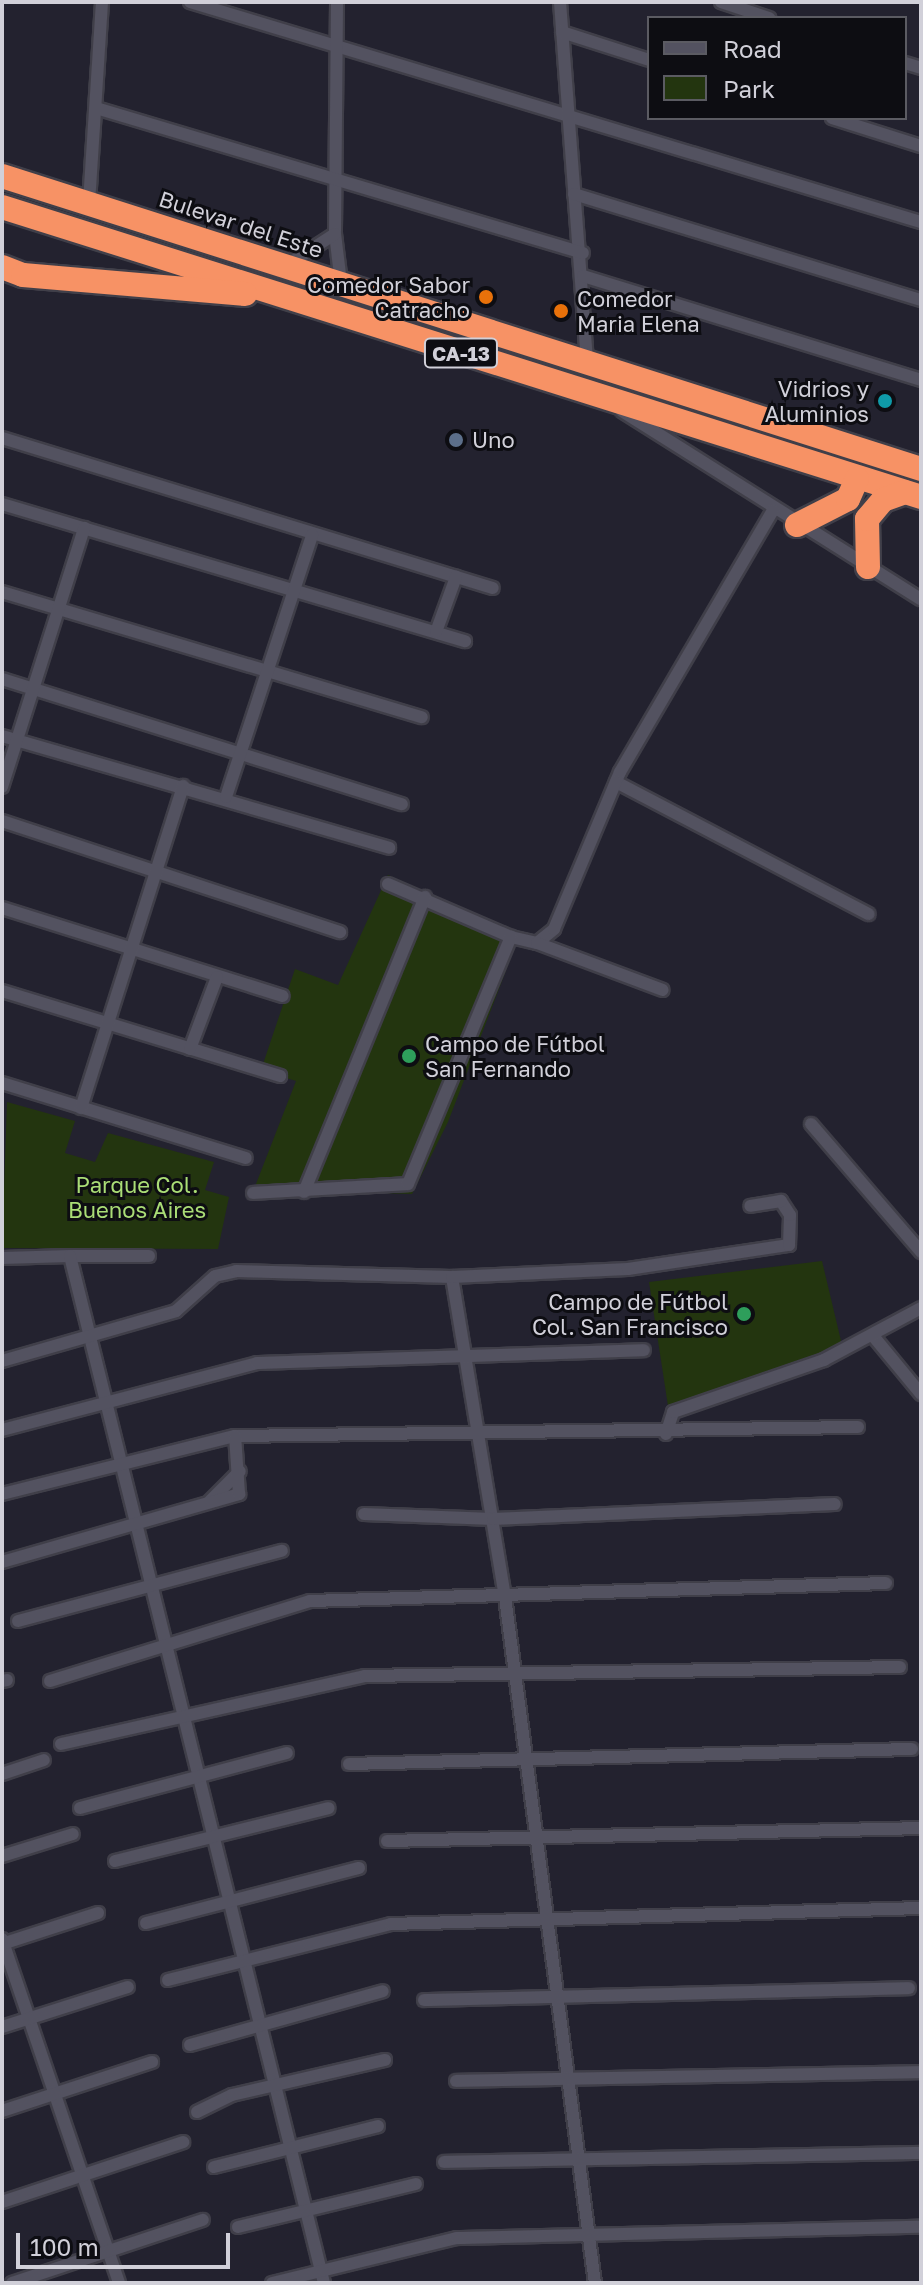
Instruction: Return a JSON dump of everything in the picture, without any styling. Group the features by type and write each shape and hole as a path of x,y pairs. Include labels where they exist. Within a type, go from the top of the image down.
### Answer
{"highway":[{"name":"Bulevar del Este","path":"2,176 921,469"},
{"path":"2,206 35,203 145,235 183,232"},
{"name":"CA-13","path":"2,206 913,495"},
{"path":"2,267 23,275 291,298"},
{"path":"855,449 857,479 867,519 868,567"},
{"path":"797,525 848,499 857,479"},
{"path":"867,519 883,500 913,495"}],"street":[{"path":"89,203 102,2"},
{"path":"190,2 569,111 921,222"},
{"path":"337,2 340,180 335,234 341,283"},
{"path":"560,2 574,194 583,253 587,362"},
{"path":"721,2 763,16"},
{"path":"562,32 647,59"},
{"path":"96,108 583,253"},
{"path":"838,120 921,146"},
{"path":"574,194 921,300"},
{"path":"286,265 335,234"},
{"path":"583,276 921,380"},
{"path":"601,397 773,510 921,599"},
{"path":"2,438 493,588"},
{"path":"2,504 465,641"},
{"path":"537,943 565,912 616,782 773,510"},
{"path":"2,787 54,609 84,528"},
{"path":"226,797 237,753 272,667 312,535"},
{"path":"436,632 456,577"},
{"path":"2,592 54,609 272,667 422,717"},
{"path":"2,679 402,804"},
{"path":"2,736 226,797 389,848"},
{"path":"616,782 869,914"},
{"path":"81,1108 183,786"},
{"path":"2,821 340,932"},
{"path":"388,884 425,897 511,937 537,943 663,990"},
{"path":"304,1192 425,897"},
{"path":"2,908 282,996"},
{"path":"253,1193 408,1184 511,937"},
{"path":"190,1049 217,977"},
{"path":"2,991 106,1026 280,1076"},
{"path":"2,1083 246,1158"},
{"path":"811,1124 921,1252"},
{"path":"2,1361 176,1311 215,1276 236,1271 452,1277 628,1269 789,1245 790,1215 781,1201 750,1206"},
{"path":"70,1256 102,1402 181,1713 200,1775 322,2277"},
{"path":"2,1258 149,1256"},
{"path":"452,1277 481,1436 505,1597 595,2283"},
{"path":"666,1434 673,1412 874,1337 921,1308"},
{"path":"874,1337 921,1394"},
{"path":"2,1430 257,1363 644,1350"},
{"path":"2,1494 235,1436 666,1434 858,1427"},
{"path":"2,1562 239,1494 240,1471 235,1436"},
{"path":"364,1514 493,1519 835,1504"},
{"path":"18,1621 282,1551"},
{"path":"50,1681 165,1649 310,1601 886,1583"},
{"path":"61,1744 181,1713 365,1676 515,1676 900,1667"},
{"path":"349,1764 525,1755 912,1749"},
{"path":"80,1808 287,1753"},
{"path":"2,1774 44,1760"},
{"path":"115,1861 329,1808"},
{"path":"387,1841 534,1835 921,1828"},
{"path":"2,1856 73,1834"},
{"path":"146,1923 359,1868"},
{"path":"168,1980 391,1924 921,1908"},
{"path":"98,1913 3,1943 119,2283"},
{"path":"2,2027 128,1987"},
{"path":"424,2000 909,1988"},
{"path":"190,2045 383,1991"},
{"path":"197,2112 274,2086 385,2060"},
{"path":"2,2111 152,2062"},
{"path":"456,2081 921,2072"},
{"path":"214,2167 378,2126"},
{"path":"2,2202 183,2142"},
{"path":"444,2162 577,2155 921,2153"},
{"path":"238,2227 416,2184"},
{"path":"12,2283 203,2220"},
{"path":"272,2283 322,2277 457,2238 921,2227"}],"green space":[{"path":"388,875 520,934 448,1122 412,1194 254,1189 296,1081 261,1070 295,969 338,985"},
{"name":"Parque Col. Buenos Aires","path":"7,1102 75,1121 65,1153 95,1162 108,1133 214,1162 205,1190 229,1197 218,1249 2,1248"},
{"name":"Campo de Fútbol Col. San Francisco","path":"822,1261 842,1345 668,1406 649,1282"}],"place":[{"name":"Comedor Sabor Catracho","path":"486,297"},
{"name":"Comedor Maria Elena","path":"561,311"},
{"name":"Vidrios y Aluminios","path":"885,401"},
{"name":"Uno","path":"456,440"},
{"name":"Campo de Fútbol San Fernando","path":"409,1056"},
{"name":"Campo de Fútbol Col. San Francisco","path":"744,1314"}]}
